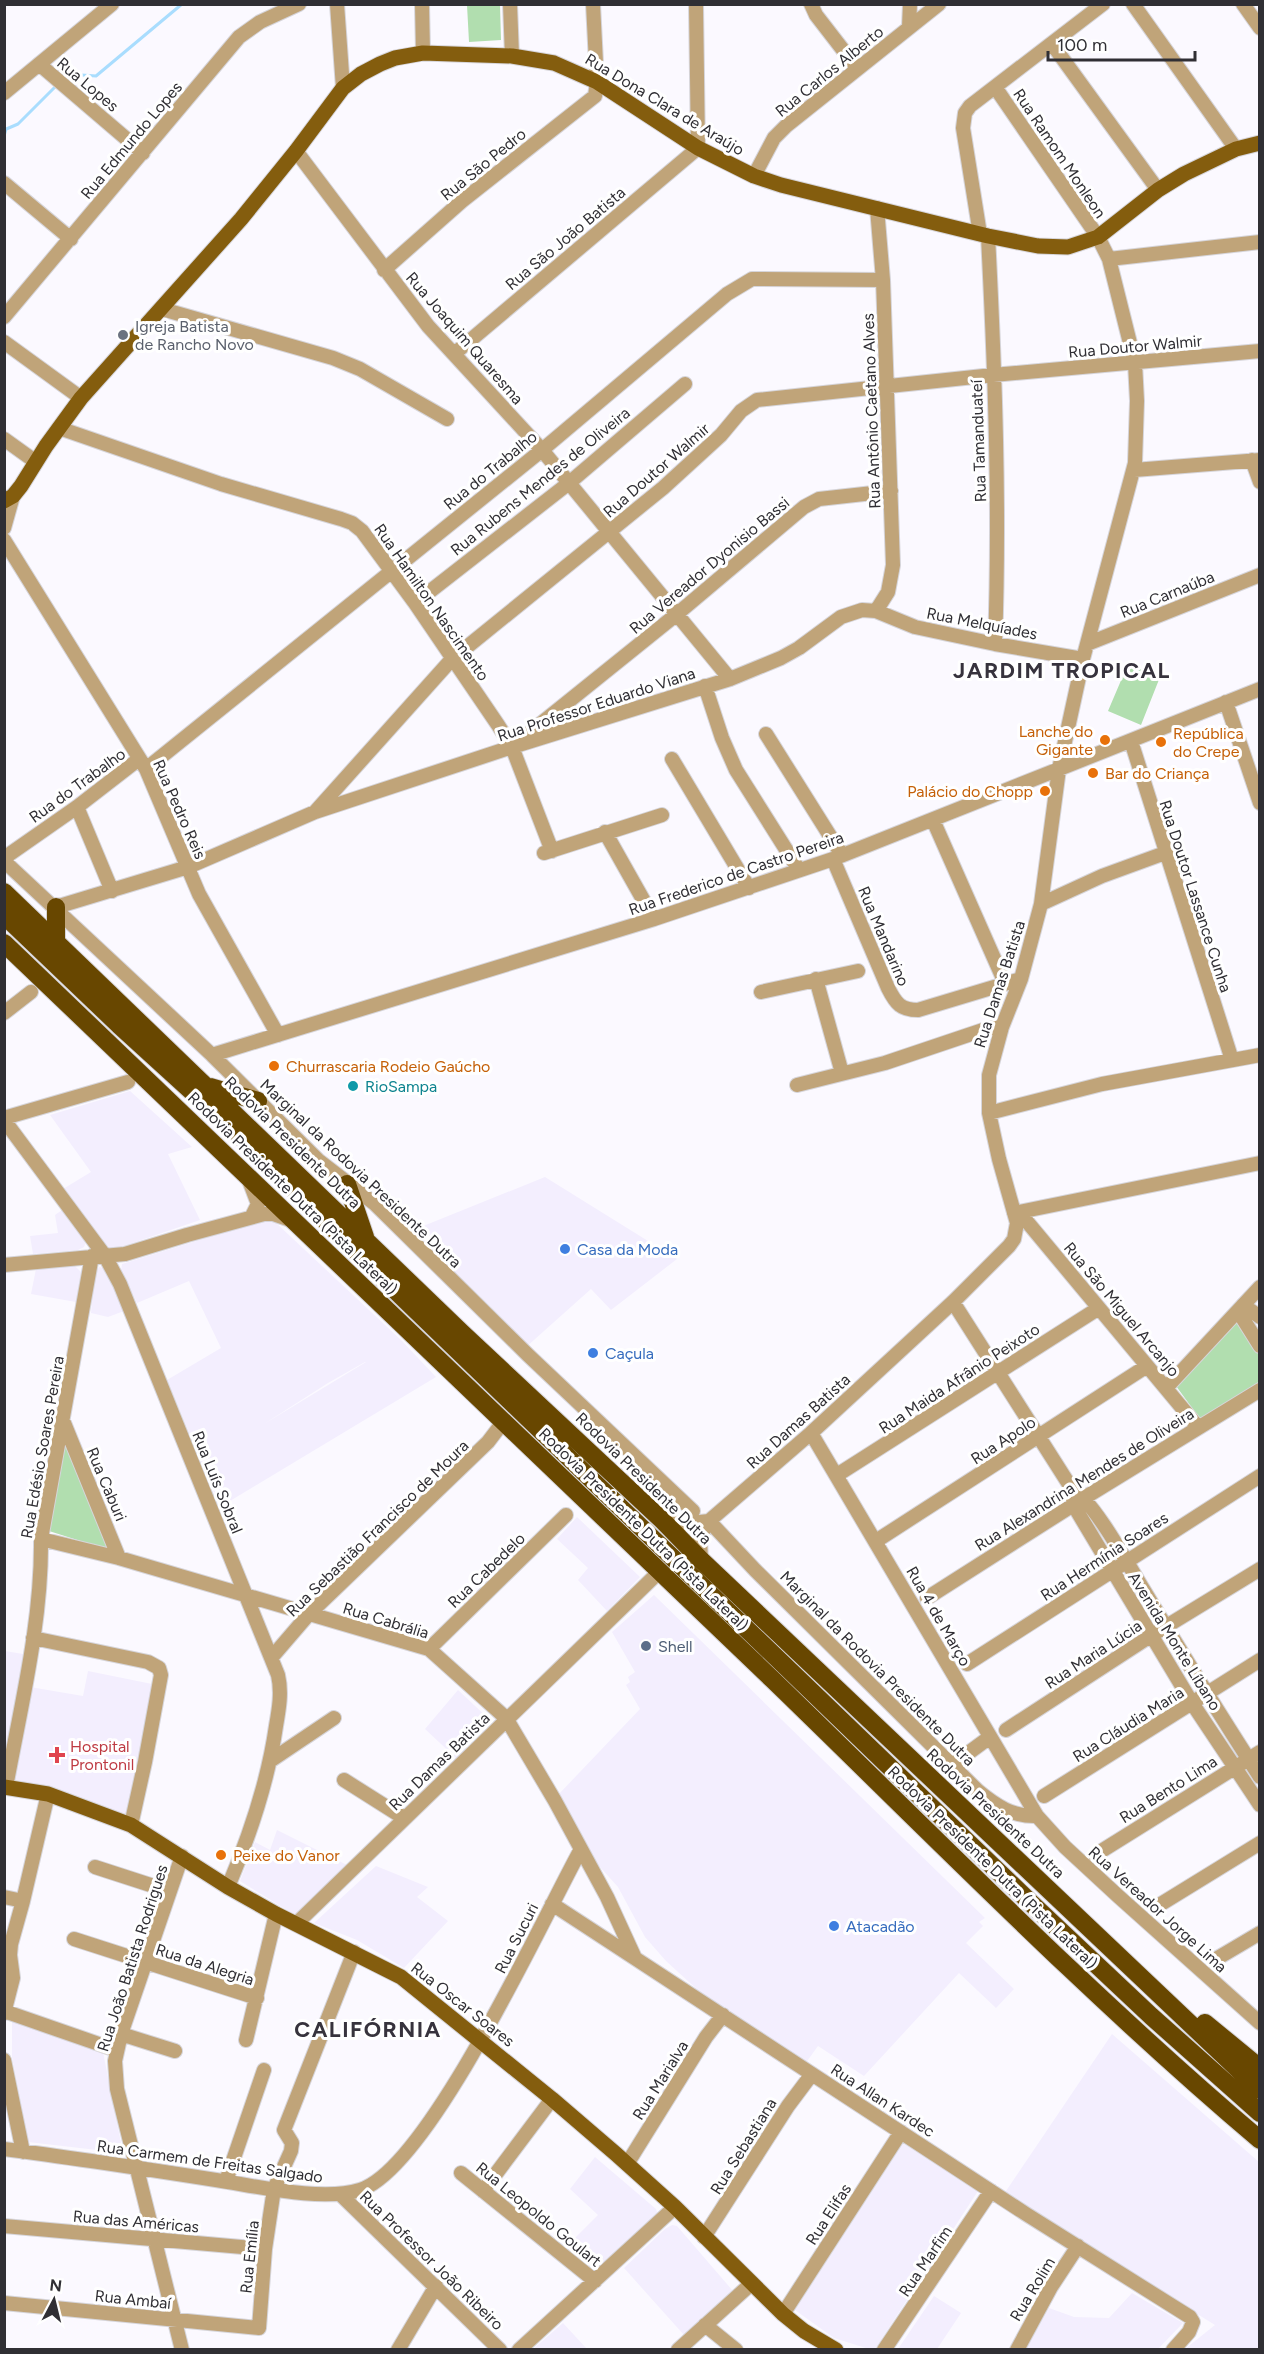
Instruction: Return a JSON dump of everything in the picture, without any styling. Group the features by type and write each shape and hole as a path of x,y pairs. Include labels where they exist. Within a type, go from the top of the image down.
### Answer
{"highway":[{"name":"Rodovia Presidente Dutra","path":"4,892 462,1333 662,1520 701,1560 1260,2090"},
{"path":"56,907 56,941"},
{"name":"Rodovia Presidente Dutra","path":"4,915 119,1025 242,1137 401,1296 1032,1904 1150,2016 1260,2113"},
{"name":"Rodovia Presidente Dutra (Pista Lateral)","path":"4,943 504,1421 1044,1945 1202,2091 1260,2140"},
{"path":"206,1086 258,1101"},
{"path":"347,1184 365,1239"},
{"name":"Rodovia Presidente Dutra (Pista Lateral)","path":"1098,1937 1260,2068"}],"main road":[{"name":"Rua Dona Clara de Araújo","path":"9,499 81,398 222,241 296,151 343,88 361,74 395,58 423,53 512,56 554,63 597,82 698,147 754,176 781,185 984,235 1053,248 1068,248 1098,237 1158,190 1184,174 1236,149 1260,143"},
{"name":"Rua Oscar Soares","path":"5,1787 48,1794 131,1825 228,1887 276,1914 402,1977 627,2163 783,2314 804,2331 836,2349"}],"street":[{"path":"4,93 43,69 112,4"},
{"name":"Rua Edmundo Lopes","path":"4,317 238,37 260,22 299,4"},
{"path":"337,4 343,88"},
{"path":"422,4 423,53"},
{"path":"510,4 512,56"},
{"path":"594,4 597,82"},
{"path":"696,4 698,147"},
{"path":"811,4 816,15 857,68"},
{"path":"909,27 910,4"},
{"name":"Rua Carlos Alberto","path":"754,176 774,138 857,68 939,4"},
{"name":"Rua Tamanduateí","path":"995,644 998,573 993,375 984,235 963,120 970,106 1103,4"},
{"path":"1133,4 1236,149"},
{"path":"1243,4 1260,28"},
{"path":"1052,44 1158,190"},
{"name":"Rua Lopes","path":"43,69 142,153"},
{"name":"Rua São Pedro","path":"384,270 462,201 595,96 597,82"},
{"name":"Rua Ramom Monleon","path":"995,87 1098,237"},
{"name":"Rua São João Batista","path":"454,354 698,147"},
{"name":"Rua Joaquim Quaresma","path":"296,151 428,326 542,450 730,679"},
{"path":"5,183 71,239"},
{"name":"Rua Antônio Caetano Alves","path":"876,610 888,592 893,565 883,280 877,208"},
{"path":"1098,237 1109,259 1260,242"},
{"name":"Rua Damas Batista","path":"708,1522 811,1434 953,1302 1014,1239 1017,1213 999,1159 989,1113 988,1075 1002,1027 1022,979 1041,904 1059,769 1083,659 1134,470 1137,401 1135,363 1109,259"},
{"name":"Rua do Trabalho","path":"4,859 143,764 542,450 700,314 746,281 752,279 883,280"},
{"path":"162,309 333,358 360,369 447,419"},
{"path":"4,342 81,398"},
{"name":"Rua Doutor Walmir","path":"315,812 453,659 610,533 721,435 732,420 749,404 767,398 1260,351"},
{"name":"Rua Rubens Mendes de Oliveira","path":"415,603 569,483 685,384"},
{"name":"Rua Hamilton Nascimento","path":"58,428 220,484 352,523 362,531 415,603 512,747 547,852 605,832"},
{"path":"4,439 36,462"},
{"path":"1134,470 1256,460 1260,482"},
{"name":"Rua Vereador Dyonisio Bassi","path":"512,747 811,502 831,497 891,491"},
{"path":"4,528 9,499"},
{"name":"Rua Pedro Reis","path":"4,540 143,764 199,894 278,1035"},
{"name":"Rua Carnaúba","path":"1087,644 1260,575"},
{"name":"Rua Professor Eduardo Viana","path":"315,812 730,679 799,648 841,617 862,610 876,610"},
{"name":"Rua Melquíades","path":"876,610 915,627 1083,659"},
{"path":"705,686 722,738 736,770 799,870"},
{"name":"Rua Frederico de Castro Pereira","path":"212,1055 654,919 838,857 1260,689"},
{"path":"1226,702 1260,803"},
{"path":"566,704 565,717 568,731"},
{"path":"766,734 838,857"},
{"name":"Rua Doutor Lassance Cunha","path":"1131,741 1232,1060"},
{"path":"672,759 749,888"},
{"path":"77,807 112,891"},
{"path":"56,907 188,867 315,812"},
{"path":"654,919 605,832 662,815"},
{"path":"933,820 1005,983"},
{"path":"1041,904 1102,876 1165,853"},
{"name":"Rua Mandarino","path":"838,857 888,988 895,1002 902,1008 918,1010 1022,979"},
{"name":"Marginal da Rodovia Presidente Dutra","path":"4,859 212,1055 318,1160 375,1204 528,1355 693,1510"},
{"path":"761,992 858,971"},
{"path":"816,979 842,1072"},
{"path":"4,1013 31,992"},
{"path":"797,1085 895,1060 989,1028 1002,1027"},
{"path":"989,1113 1102,1084 1260,1055"},
{"path":"4,1119 128,1082"},
{"name":"Rua Luís Sobral","path":"4,1119 120,1284 272,1657 281,1688 270,1761 248,1839 228,1887"},
{"path":"1017,1213 1260,1163"},
{"path":"242,1171 257,1198 257,1208 252,1216"},
{"name":"Rua São Miguel Arcanjo","path":"1017,1213 1198,1427"},
{"path":"4,1265 126,1254 252,1216 273,1214 295,1221"},
{"name":"Rua Edésio Soares Pereira","path":"5,1787 33,1638 40,1582 41,1539 64,1423 66,1402 99,1256"},
{"path":"1166,1388 1260,1287"},
{"name":"Avenida Monte Líbano","path":"953,1302 1072,1489 1112,1570 1192,1703 1248,1759 1260,1806"},
{"name":"Rua Maida Afrânio Peixoto","path":"837,1475 1099,1308"},
{"path":"1240,1308 1260,1317"},
{"path":"1240,1308 1260,1346"},
{"name":"Rua Apolo","path":"876,1541 1147,1366"},
{"name":"Rua Alexandrina Mendes de Oliveira","path":"927,1598 1078,1501 1260,1390"},
{"name":"Rua Sebastião Francisco de Moura","path":"272,1657 309,1614 488,1442 504,1421"},
{"name":"Rua Caburi","path":"64,1423 119,1558"},
{"name":"Rua 4 de Março","path":"811,1434 1037,1816"},
{"name":"Rua Hermínia Soares","path":"967,1664 1260,1476"},
{"name":"Avenida Monte Líbano","path":"1078,1501 1126,1562 1260,1777"},
{"name":"Rua Cabedelo","path":"429,1649 566,1515"},
{"path":"662,1520 684,1524 708,1522 700,1540 701,1560"},
{"name":"Marginal da Rodovia Presidente Dutra","path":"708,1522 985,1797 1002,1809 1017,1815 1037,1816"},
{"name":"Rua Cabrália","path":"41,1539 119,1558 429,1649 506,1718 555,1801 606,1897 635,1958"},
{"name":"Rua Maria Lúcia","path":"1006,1730 1152,1635 1260,1569"},
{"name":"Rua Damas Batista","path":"296,1924 659,1572"},
{"path":"33,1638 148,1662 156,1665 161,1671 131,1825"},
{"name":"Rua Cláudia Maria","path":"1044,1796 1260,1660"},
{"path":"270,1761 334,1718"},
{"path":"952,1765 990,1737"},
{"name":"Rua Bento Lima","path":"1095,1854 1248,1759"},
{"path":"344,1780 404,1818"},
{"path":"48,1794 10,1949 13,1978 5,2012 116,2049"},
{"name":"Rua Vereador Jorge Lima","path":"1037,1816 1065,1847 1260,2023"},
{"path":"1156,1907 1260,1843"},
{"name":"Rua Sucuri","path":"480,2040 580,1851"},
{"name":"Rua João Batista Rodrigues","path":"182,1856 116,2049 115,2061 117,2089 182,2349"},
{"path":"95,1867 169,1891"},
{"path":"4,1897 23,1901"},
{"name":"Rua Allan Kardec","path":"552,1904 991,2191 1190,2317 1193,2325 1173,2349"},
{"path":"246,2040 276,1914"},
{"path":"1216,1959 1260,1933"},
{"name":"Rua da Alegria","path":"74,1939 257,1998"},
{"name":"Rua Emília","path":"259,2328 265,2249 274,2189 291,2151 292,2143 284,2134 285,2126 354,1952"},
{"name":"Rua Marialva","path":"627,2163 706,2037 723,2016"},
{"path":"121,2034 175,2051"},
{"name":"Rua Carmem de Freitas Salgado","path":"4,2149 274,2189 340,2194 370,2186 386,2175 403,2157 431,2118 480,2040"},
{"path":"4,2060 23,2152"},
{"path":"226,2181 264,2070"},
{"name":"Rua Sebastiana","path":"704,2237 788,2106 812,2074"},
{"path":"483,2191 552,2099"},
{"name":"Rua Elifas","path":"783,2314 901,2132"},
{"name":"Rua Leopoldo Goulart","path":"461,2173 596,2281"},
{"name":"Rua Marfim","path":"884,2349 991,2191"},
{"name":"Rua Professor João Ribeiro","path":"340,2194 500,2349"},
{"path":"519,2349 675,2207"},
{"name":"Rua das Américas","path":"4,2226 265,2249"},
{"name":"Rua Rolim","path":"1017,2349 1051,2287 1078,2246"},
{"path":"678,2349 752,2283"},
{"path":"398,2349 436,2286"},
{"name":"Rua Ambaí","path":"4,2303 259,2328"},
{"path":"705,2325 736,2349"}],"shaded area":[{"path":"130,1091 192,1147 168,1154 200,1220 115,1249 106,1248 63,1189 91,1172 50,1115"},
{"path":"545,1177 677,1259 611,1310 591,1289 525,1348 406,1233"},
{"path":"62,1210 87,1240 84,1247 78,1250 33,1254 30,1236 58,1233 55,1215"},
{"path":"264,1220 274,1221 401,1340 436,1377 220,1507 167,1380 221,1348 189,1281 137,1303 121,1271 122,1264","holes":["366,1362 264,1424 328,1383"]},
{"path":"74,1265 81,1272 76,1302 31,1294 36,1269"},
{"path":"99,1267 105,1268 124,1311 108,1317 91,1313 94,1277"},
{"path":"577,1517 640,1577 607,1611 578,1580 588,1568 557,1539"},
{"path":"654,1595 985,1918 979,1922 983,1926 966,1943 1014,1989 996,2008 959,1973 864,2076 818,2046 805,2064 723,2013 666,1961 645,1937 618,1887 582,1847 558,1795 640,1709 626,1685 630,1682 628,1677 635,1672 612,1632"},
{"path":"5,1651 23,1654 5,1766"},
{"path":"88,1671 152,1684 127,1818 95,1803 13,1779 30,1687 83,1696"},
{"path":"458,1690 490,1720 456,1758 425,1729"},
{"path":"277,1830 347,1865 295,1915 240,1881 255,1842 270,1850"},
{"path":"376,1866 428,1887 417,1897 448,1921 404,1968 357,1940 314,1923"},
{"path":"12,2021 103,2052 123,2153 28,2142 12,2057"},
{"path":"1112,2034 1259,2162 1259,2349 1185,2349 1215,2325 1004,2194"},
{"path":"903,2143 978,2191 875,2349 869,2349 834,2338 795,2310"},
{"path":"595,2157 657,2212 596,2269 567,2246 598,2215 570,2189"},
{"path":"672,2225 677,2226 733,2291 684,2335 624,2268"},
{"path":"1132,2293 1183,2323 1158,2349 1026,2349 1049,2308 1074,2317 1109,2318"},
{"path":"934,2296 961,2313 937,2349 898,2349"},
{"path":"563,2323 587,2349 533,2349"}],"green space":[{"path":"467,5 500,5 501,40 469,42"},
{"path":"1128,664 1160,677 1141,725 1108,711"},
{"path":"1238,1321 1259,1355 1259,1382 1201,1420 1176,1386"},
{"path":"64,1437 112,1551 49,1531"}],"waterway":[{"path":"62,79 67,74 96,76 182,4"},
{"path":"4,130 18,124 58,84"},
{"path":"4,136 6,129"}],"place":[{"name":"Igreja Batista de Rancho Novo","path":"123,335"},
{"name":"Lanche do Gigante","path":"1105,740"},
{"name":"República do Crepe","path":"1161,742"},
{"name":"Bar do Criança","path":"1093,773"},
{"name":"Palácio do Chopp","path":"1045,791"},
{"name":"Churrascaria Rodeio Gaúcho","path":"274,1066"},
{"name":"RioSampa","path":"353,1086"},
{"name":"Casa da Moda","path":"565,1249"},
{"name":"Caçula","path":"593,1353"},
{"name":"Shell","path":"646,1646"},
{"name":"Hospital Prontonil","path":"57,1755"},
{"name":"Peixe do Vanor","path":"221,1855"},
{"name":"Atacadão","path":"834,1926"}],"district":[{"name":"JARDIM TROPICAL","path":"1062,670"},
{"name":"CALIFÓRNIA","path":"368,2029"}]}
